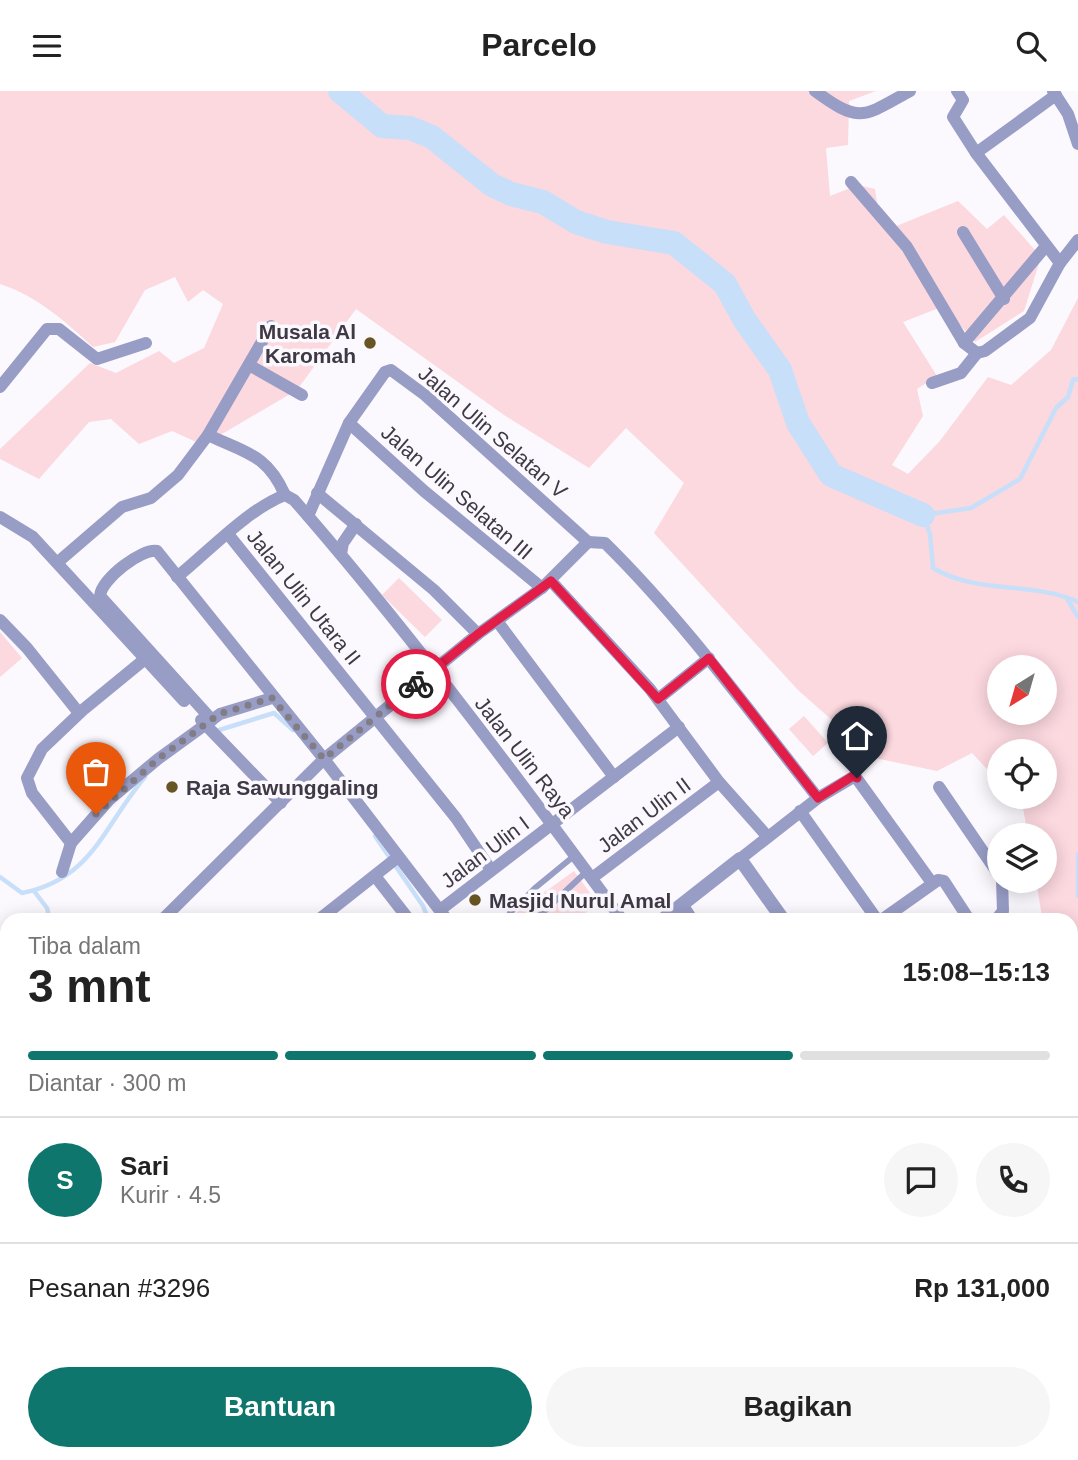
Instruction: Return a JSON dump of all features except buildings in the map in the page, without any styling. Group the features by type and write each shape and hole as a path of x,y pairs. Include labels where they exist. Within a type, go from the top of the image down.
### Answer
{"street":[{"path":"815,91 842,111 853,114 878,109 911,91"},
{"path":"957,91 963,100 953,117 976,153 1060,263"},
{"path":"976,153 1054,93 1073,110 1078,144"},
{"path":"851,182 907,247 964,344 977,352 985,351 1030,319 1060,263 1078,240"},
{"path":"963,232 1004,299"},
{"path":"964,344 1046,246"},
{"path":"58,562 122,507 151,498 178,475 208,435 271,326"},
{"path":"0,387 47,329 59,329 97,359 146,342"},
{"path":"932,383 961,373 977,352"},
{"path":"249,365 302,395"},
{"name":"Jalan Ulin Selatan V","path":"348,423 385,373 391,370 425,395 589,542"},
{"path":"308,516 348,423"},
{"name":"Jalan Ulin Selatan III","path":"348,423 434,500 546,585 658,699 719,782 767,837"},
{"name":"Jalan Ulin Raya","path":"208,435 267,464 276,473 285,495 308,516 341,554 576,854 617,913"},
{"path":"317,493 434,590 478,634"},
{"path":"177,577 256,513 285,495"},
{"path":"0,517 33,537 127,632 281,803"},
{"path":"341,554 343,543 356,524"},
{"name":"Jalan Ulin Utara II","path":"229,534 456,818 491,870"},
{"path":"169,913 321,762 478,634 546,585 589,542 605,543 650,587 818,798"},
{"path":"211,727 145,659 100,596 100,589 111,575 147,551 157,551 395,860 442,913"},
{"path":"0,620 79,713"},
{"path":"497,621 614,777"},
{"path":"658,699 709,658"},
{"path":"71,843 32,793 27,778 42,749 79,713 145,659"},
{"path":"62,872 71,843 109,800 158,759 211,727 219,714 272,698"},
{"name":"Jalan Ulin I","path":"446,913 491,870 679,727"},
{"path":"671,913 800,811 853,776 859,780 963,913"},
{"name":"Jalan Ulin II","path":"590,875 719,782"},
{"path":"939,787 987,857"},
{"path":"800,811 873,913"},
{"path":"740,859 778,913"},
{"path":"327,913 395,860"},
{"path":"375,876 404,913"},
{"path":"891,913 938,882"},
{"path":"1001,913 1002,893"},
{"path":"682,904 688,913"}],"lane":[{"path":"510,913 576,854"},
{"path":"543,913 590,875"}],"shaded area":[{"path":"0,91 876,91 849,101 848,145 826,148 830,196 858,185 875,189 880,225 894,227 958,201 987,229 1004,215 1041,257 1024,311 975,342 944,306 903,322 937,376 917,389 923,416 892,465 908,474 939,442 988,377 1011,385 1051,350 1078,298 1078,913 1041,913 1038,893 1057,893 1057,823 1026,823 1023,809 1057,809 1057,739 987,739 987,769 972,753 937,771 875,758 798,690 654,533 684,483 626,428 589,468 504,415 356,309 297,390 203,445 172,431 139,444 111,419 89,422 39,479 0,459 0,449 90,363 116,373 159,351 174,363 204,348 223,304 203,290 188,302 175,277 145,290 115,342 93,347 61,319 26,295 0,284"},
{"path":"399,578 442,620 425,637 382,595"},
{"path":"0,632 22,658 0,677"},
{"path":"804,716 828,743 813,756 789,729"},
{"path":"574,871 598,904 585,913 516,913"}],"waterway":[{"path":"340,91 382,126 410,128 432,137 492,185 511,194 543,202 576,222 607,232 674,243 725,284 744,319 780,370 798,423 831,475 923,515"},
{"path":"1078,379 1073,380 1068,397 1056,408 1020,479 971,508 923,515 930,534 933,568 968,582 1043,592 1078,602"},
{"path":"1066,597 1078,617"},
{"path":"216,731 274,713 293,730"},
{"path":"0,877 22,893 46,886 65,876 95,848 145,777"},
{"path":"375,836 426,913"},
{"path":"1078,854 1078,896"},
{"path":"34,891 48,913"}],"way so far":[{"path":"96,814 158,759 219,714 272,698 324,759 416,684"}],"place":[{"name":"Musala Al Karomah","path":"370,343"},
{"name":"Raja Sawunggaling","path":"172,787"},
{"name":"Masjid Nurul Amal","path":"475,900"}],"route":[{"path":"416,684 478,634 551,581 658,699 709,658 818,798 853,776 857,778"}]}
